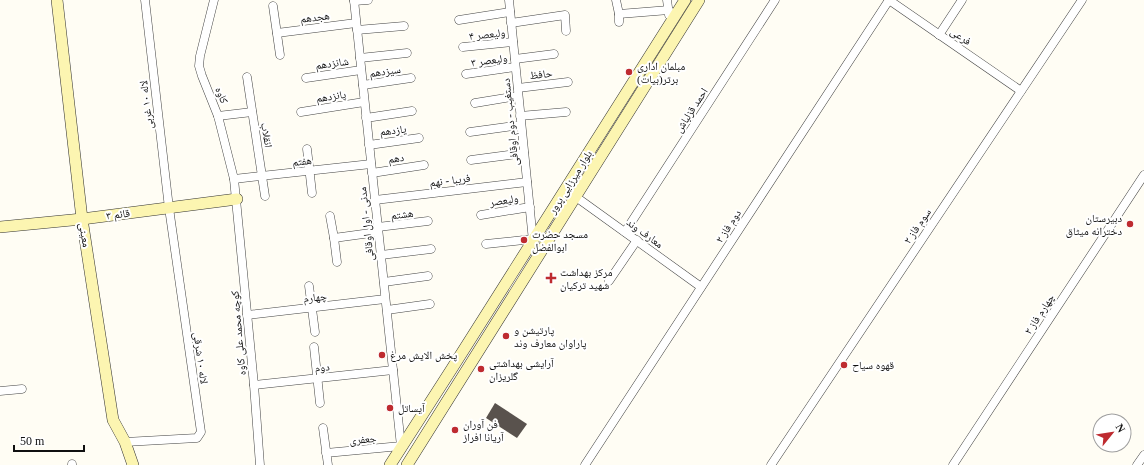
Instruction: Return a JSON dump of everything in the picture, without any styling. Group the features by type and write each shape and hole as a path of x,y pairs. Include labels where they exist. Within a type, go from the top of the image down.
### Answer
{"main road":[{"name":"معینی","path":"57,0 82,219 113,420 125,442 133,465"},
{"name":"بلوار میرزایی پرور","path":"390,465 685,0"},
{"name":"بلوار میرزایی پرور","path":"407,465 700,0"},
{"name":"قائم ۳","path":"0,227 82,219 237,199"}],"street":[{"name":"لاله ۱۰ غربی","path":"145,0 169,208"},
{"name":"کاوه","path":"214,0 200,56 199,66 218,116 234,179 237,199"},
{"path":"354,1 368,0"},
{"name":"دستغیب - دوم اوقافی","path":"508,0 533,240"},
{"path":"616,0 619,22"},
{"path":"667,0 670,23"},
{"name":"احمد قزلباش","path":"625,232 775,0"},
{"name":"فرعی","path":"889,0 1021,91"},
{"name":"دوم فاز ۲","path":"585,465 889,0"},
{"path":"939,35 962,0"},
{"name":"سوم فاز ۲","path":"771,465 1082,0"},
{"name":"مدنی - اول اوقافی","path":"354,1 401,446"},
{"path":"273,6 280,55"},
{"path":"618,14 669,10"},
{"path":"459,20 510,12"},
{"path":"511,23 565,15 566,31"},
{"name":"هجدهم","path":"277,33 356,27 404,26"},
{"name":"ولیعصر ۴","path":"463,47 513,42"},
{"path":"360,58 407,53"},
{"name":"ولیعصر ۳","path":"466,74 554,54"},
{"name":"شانزدهم","path":"306,78 361,70"},
{"name":"انقلاب","path":"247,77 265,196"},
{"name":"سیزدهم","path":"363,85 411,78"},
{"name":"حافظ","path":"518,88 568,82"},
{"path":"475,103 518,96"},
{"name":"پانزدهم","path":"301,112 364,102"},
{"path":"366,118 412,111"},
{"path":"218,116 252,112"},
{"path":"520,116 566,112"},
{"path":"470,132 521,125"},
{"name":"یازدهم","path":"369,145 419,138"},
{"path":"307,149 312,193"},
{"path":"471,160 524,153"},
{"name":"هفتم","path":"234,179 310,172 371,164"},
{"name":"دهم","path":"372,173 424,165"},
{"name":"چهارم فاز ۲","path":"953,465 1144,175"},
{"name":"فریبا - نهم","path":"375,200 527,182"},
{"name":"معارف وند","path":"576,197 701,287"},
{"name":"کوچه محمد علی کاوه","path":"237,199 260,465"},
{"name":"ولیعصر","path":"481,215 530,207"},
{"name":"لاله ۱۰ شرقی","path":"125,442 197,438 201,432 169,208"},
{"path":"330,216 337,262"},
{"name":"هشتم","path":"334,238 428,222"},
{"path":"486,244 533,240"},
{"path":"609,281 637,240"},
{"path":"381,255 431,250"},
{"path":"384,282 428,276"},
{"path":"309,286 315,332"},
{"name":"چهارم","path":"247,315 385,299"},
{"path":"387,310 430,304"},
{"path":"314,347 320,403"},
{"name":"دوم","path":"254,385 393,370"},
{"path":"0,391 22,389"},
{"path":"323,428 328,465"},
{"name":"جعفری","path":"326,454 401,446"},
{"path":"1137,465 1144,455"}],"building":[{"path":"495,403 527,424 517,438 486,418"}],"place":[{"name":"مبلمان اداری برتر(بیات)","path":"629,72"},
{"name":"دبیرستان دخترانه میثاق","path":"1130,224"},
{"name":"مسجد حضرت ابوالفضل","path":"524,240"},
{"name":"مرکز بهداشت شهید ترکیان","path":"551,278"},
{"name":"پارتیشن و پاراوان معارف وند","path":"506,336"},
{"name":"پخش الایش مرغ","path":"382,355"},
{"name":"قهوه سیاح","path":"844,365"},
{"name":"آرایشی بهداشتی گلریزان","path":"481,369"},
{"name":"آیساتل","path":"390,408"},
{"name":"فن آوران آریانا افراز","path":"455,430"}]}
